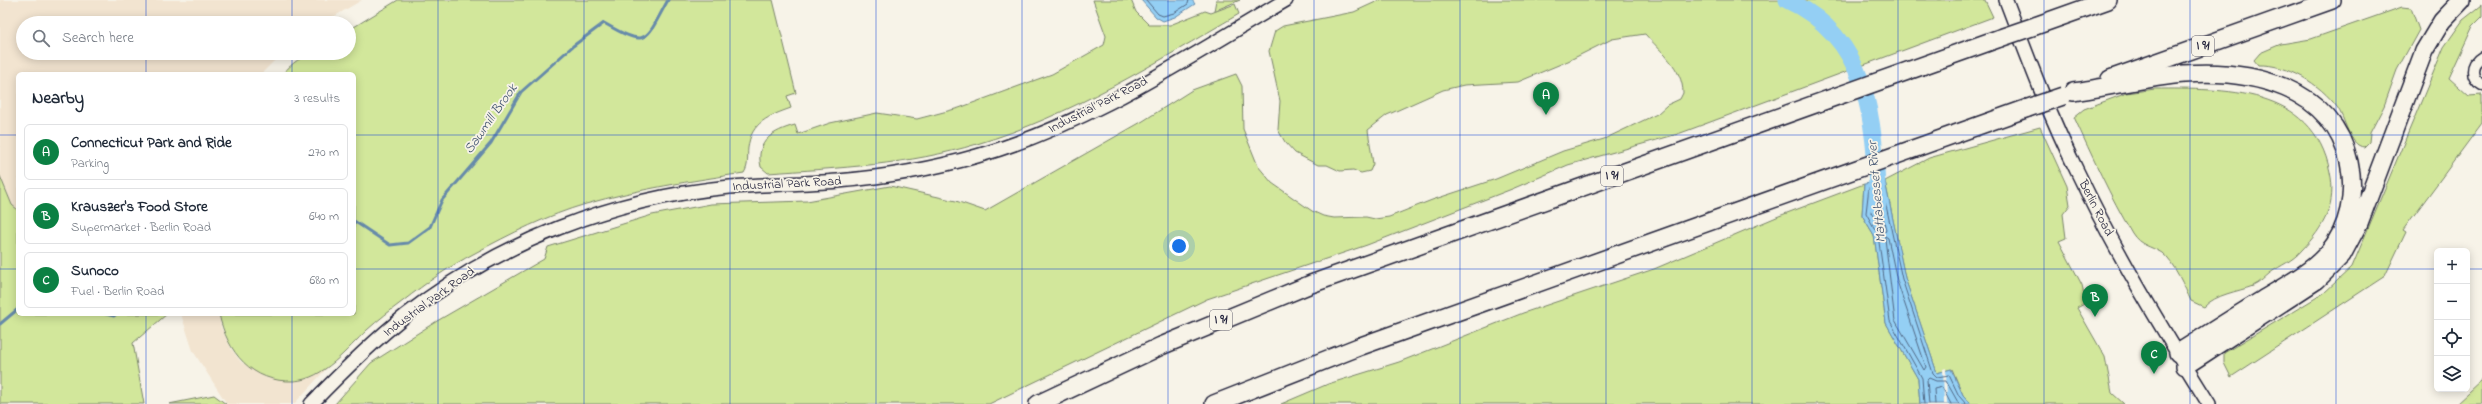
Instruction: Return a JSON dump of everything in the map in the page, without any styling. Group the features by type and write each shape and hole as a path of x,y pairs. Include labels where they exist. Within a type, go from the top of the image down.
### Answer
{"highway":[{"name":"I 91","path":"1038,404 1129,360 1278,297 2108,0"},
{"name":"I 91","path":"1214,404 1361,346 2332,0"},
{"path":"2182,359 2308,286 2326,272 2342,255 2356,228 2424,51 2442,21 2462,0"},
{"path":"2068,94 2185,74 2216,73 2250,77 2282,86 2312,102 2328,119 2344,144 2350,165 2351,196 2345,224 2333,247 2304,274 2182,359"}],"street":[{"name":"Industrial Park Road","path":"311,404 374,342 443,288 478,266 558,227 599,212 687,192 736,186 876,177 979,155 1045,132 1108,103 1286,0"},
{"name":"Berlin Road","path":"2006,0 2047,105 2077,172 2123,260 2209,404"},
{"path":"2482,57 2477,60 2473,68 2474,77 2482,85"}],"shaded area":[{"path":"0,0 362,0 335,16 16,16 16,60 275,60 263,72 16,72 16,208 12,205 0,176"},
{"path":"182,316 219,316 221,327 232,350 241,362 267,378 296,381 329,366 294,404 227,404 193,351"}],"green space":[{"path":"398,0 773,0 796,93 787,96 791,108 762,121 753,132 748,148 747,164 744,173 684,182 625,194 572,208 543,219 456,263 438,275 380,319 334,362 315,375 294,381 266,377 254,371 235,352 228,341 220,316 356,316 356,72 285,72 298,60 356,60 356,26"},
{"path":"1093,0 1131,0 1136,12 1149,25 1170,25 1205,11 1211,13 1235,4 1239,14 1112,87 1046,119 977,144 926,157 874,164 768,173 761,167 760,158 763,144 773,134 787,127 795,125 798,134 830,123 877,113 917,119 959,108 1052,74 1104,45 1106,36"},
{"path":"1216,0 1240,0 1214,11"},
{"path":"1380,0 1985,0 1993,17 1678,134 1568,165 1512,189 1367,245 1207,299 989,404 335,404 371,363 437,321 544,259 548,247 652,215 711,204 807,201 890,186 956,201 985,211 1143,121 1192,90 1236,74 1242,86 1243,129 1258,166 1272,183 1312,211 1323,216 1334,218 1366,217 1375,219 1389,217 1432,200 1496,179 1563,151 1604,139 1657,114 1667,105 1680,99 1683,93 1679,76 1670,60 1645,34 1612,39 1568,61 1518,82 1464,85 1443,90 1387,115 1368,130 1373,164 1370,171 1361,173 1353,170 1340,171 1327,165 1318,165 1295,153 1285,142 1278,130 1280,101 1269,51 1275,31 1283,26 1354,12"},
{"path":"2482,5 2482,17 2473,26 2449,78 2469,96 2482,95 2482,123 2403,230 2406,232 2385,276 2231,377 2224,363 2224,353 2324,293 2352,267 2444,47 2463,20"},
{"path":"2402,7 2411,8 2419,30 2397,70 2384,106 2370,133 2369,142 2364,147 2355,142 2351,137 2337,107 2312,83 2281,68 2258,65 2254,60 2260,53 2281,44 2311,39"},
{"path":"2155,89 2209,90 2236,93 2262,98 2285,108 2305,123 2320,144 2330,172 2332,194 2327,214 2317,233 2298,254 2270,273 2256,285 2221,296 2214,299 2204,307 2191,301 2171,262 2162,253 2139,241 2132,233 2094,161 2074,117 2084,109 2127,93"},
{"path":"2040,127 2067,186 2070,205 2063,214 2066,238 2059,241 2082,285 2086,303 2077,308 2105,357 2112,393 2124,404 1971,404 1963,395 1952,369 1937,373 1905,278 1885,181 1929,158"},
{"path":"0,176 12,205 16,208 16,316 165,316 133,343 144,404 0,404"},
{"path":"1864,184 1862,215 1874,235 1886,323 1918,379 1920,404 1281,404 1328,384 1399,362 1523,313 1654,269 1779,216"},
{"path":"2482,380 2482,404 2456,404 2470,392"},
{"path":"214,395 226,404 169,404"}],"water":[{"path":"1141,0 1192,0 1195,4 1175,17 1163,21 1156,17"},
{"path":"1885,181 1905,278 1937,373 1951,369 1963,395 1971,404 1920,404 1918,379 1886,323 1874,235 1862,215 1864,184"}],"pier":[{"path":"1946,368 1947,404 1944,404 1943,369"}],"waterway":[{"name":"Sawmill Brook","path":"356,222 390,245 408,243 430,227 442,200 491,143 521,92 573,46 604,23 630,36 638,38 644,37 655,25 668,0"},
{"name":"Mattabesset River","path":"1787,0 1815,17 1837,37 1852,61 1863,87 1870,115 1874,145 1878,206"},
{"name":"Sawmill Brook","path":"0,324 16,311"}],"place":[{"name":"Connecticut Park and Ride","path":"1546,115"},
{"name":"Krauszer's Food Store","path":"2095,317"},
{"name":"Sunoco","path":"2154,374"}]}
